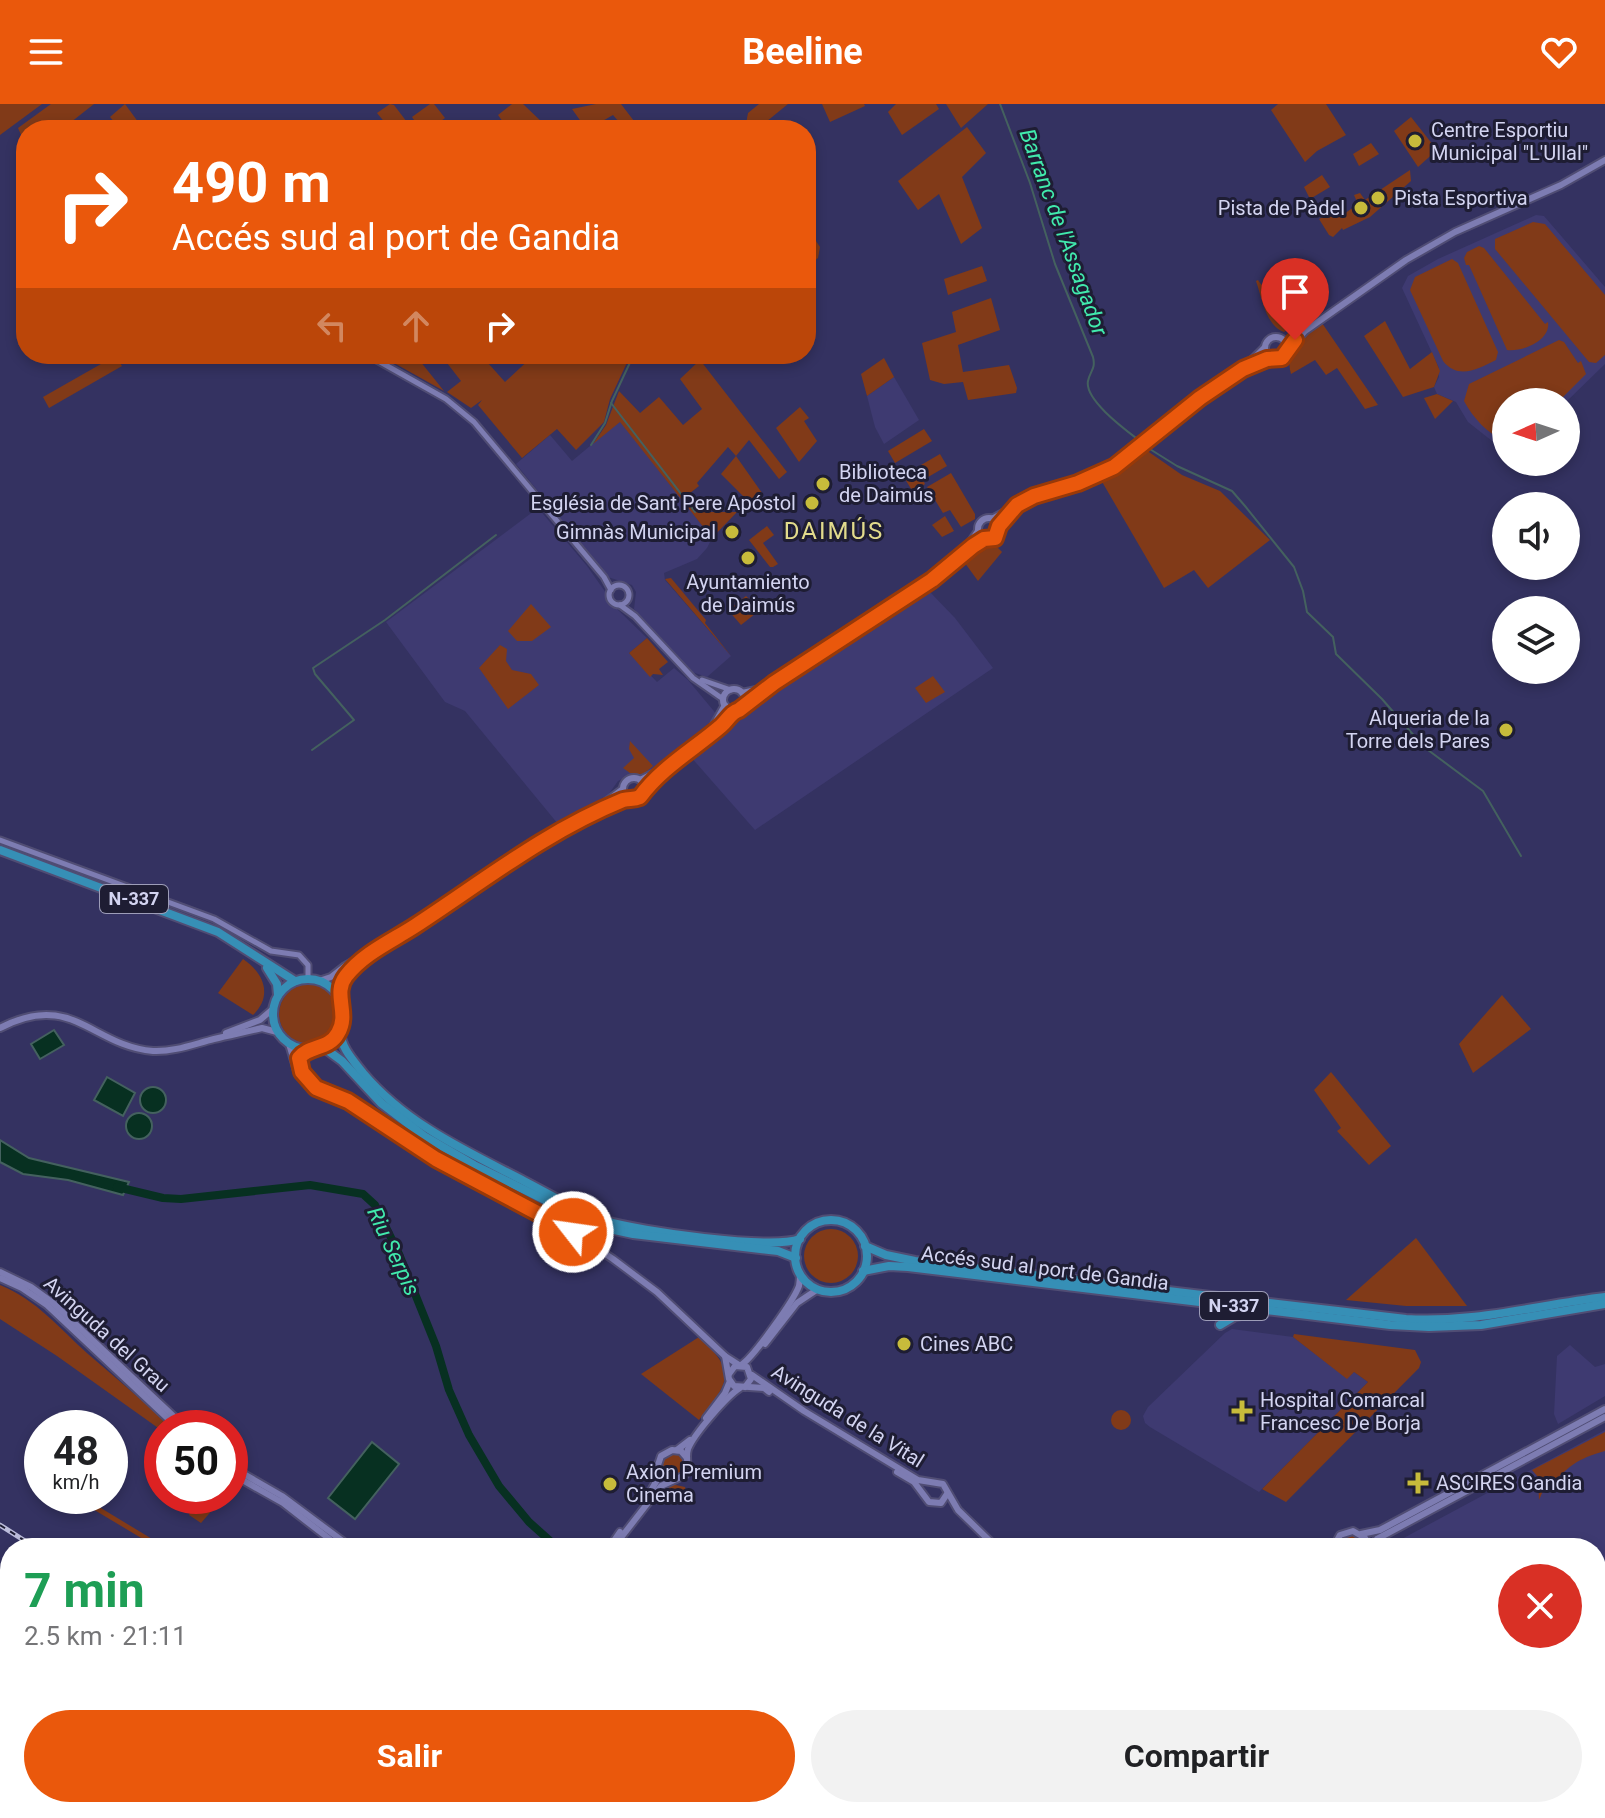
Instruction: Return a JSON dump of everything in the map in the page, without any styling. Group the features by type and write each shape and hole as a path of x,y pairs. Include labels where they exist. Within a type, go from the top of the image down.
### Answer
{"highway":[{"name":"N-337","path":"0,850 199,924 234,941 261,961"},
{"path":"261,961 295,981"},
{"path":"261,961 274,976 278,995 274,1008 277,1032 289,1044 306,1050 327,1050 342,1061 381,1103 424,1136 474,1165 594,1224 633,1234 778,1251 796,1258"},
{"path":"278,995 295,981 308,979 334,989 339,996"},
{"name":"Accés sud al port de Gandia","path":"339,996 344,1012 340,1031 347,1052 386,1097 416,1121 476,1157 580,1211 615,1223 769,1243 800,1239 818,1223 834,1220 856,1230 865,1246 886,1255 915,1261 1406,1319 1485,1317 1605,1297"},
{"path":"319,1048 340,1031"},
{"path":"800,1239 796,1258 800,1273 818,1289"},
{"path":"863,1271 867,1259 865,1246"},
{"name":"Accés sud al port de Gandia","path":"818,1289 846,1288 863,1271 889,1266 908,1267 1401,1326 1464,1326 1605,1304"},
{"path":"1220,1325 1235,1316 1250,1313 1332,1318"}],"main road":[{"path":"963,553 982,521 992,519 1040,494 1101,474 1243,369 1262,360 1282,358 1305,331 1414,255 1461,229 1561,185 1605,160"},
{"path":"1243,369 1271,338 1305,331"},
{"path":"1281,338 1287,345 1287,351"},
{"path":"1265,347 1268,356 1274,359"},
{"path":"319,981 330,978 415,926 510,859 547,837 628,798 640,797 665,769 719,728 734,711 932,580 984,539 995,538 999,526 1017,505"},
{"path":"992,519 999,526"},
{"path":"978,531 984,539"},
{"path":"708,735 731,690 742,693 774,683"},
{"path":"742,693 745,704"},
{"path":"724,702 734,711"},
{"path":"557,832 608,801 623,789 628,780 640,780 665,769"},
{"path":"640,780 644,789"},
{"path":"623,789 628,798"},
{"path":"339,996 345,977 375,951"},
{"path":"216,1038 260,1020 274,1008"},
{"path":"0,1028 26,1018 63,1017 81,1022 128,1045 158,1051 262,1028 277,1032"},
{"path":"289,1044 299,1076 309,1086 348,1101 436,1159 566,1228 640,1278 725,1356 751,1373"},
{"path":"306,1050 299,1063 306,1079 316,1088"},
{"path":"673,1480 661,1473 658,1465 661,1456 687,1443 725,1393 732,1368 751,1357 790,1302 799,1285 800,1273"},
{"name":"Avinguda del Grau","path":"0,1275 47,1305 159,1410"},
{"name":"Avinguda del Grau","path":"0,1275 23,1282 53,1303 167,1410"},
{"path":"619,1538 661,1486 680,1479 687,1472 688,1450 699,1434 729,1396 750,1382 754,1358 797,1303 818,1289"},
{"path":"725,1356 729,1378 743,1388"},
{"name":"Avinguda de la Vital","path":"751,1373 838,1432 918,1480 929,1483"},
{"name":"Avinguda de la Vital","path":"743,1388 764,1388 914,1482 924,1494"},
{"path":"1337,1538 1353,1531 1361,1534 1380,1530 1605,1409"},
{"path":"1379,1538 1605,1417"},
{"path":"677,1450 687,1458"},
{"path":"618,1538 657,1484 661,1473"},
{"path":"248,1476 282,1496 339,1538"},
{"path":"958,1510 929,1502 924,1494 929,1483 936,1481 943,1484 958,1510 987,1538"},
{"path":"248,1483 283,1503 328,1538"},
{"path":"941,1503 947,1494"},
{"path":"1361,1534 1364,1538"}],"street":[{"path":"383,364 462,410 604,577 611,590 611,600 635,616 687,672 724,702"},
{"path":"604,577 627,589 635,616"},
{"path":"611,590 619,585"},
{"path":"620,605 628,599"},
{"path":"687,672 731,690"},
{"path":"0,840 214,919 271,951 299,955 308,965 308,979"}],"shaded area":[{"path":"0,104 42,104 16,120 0,135"},
{"path":"51,104 94,104 74,120 29,120"},
{"path":"125,104 137,120 113,120 110,117"},
{"path":"390,104 405,120 383,120 377,113"},
{"path":"434,104 445,118 414,120 412,117"},
{"path":"512,104 523,104 540,120 502,120 498,115"},
{"path":"596,104 621,104 633,120 617,120 613,115 604,120 580,120 572,109"},
{"path":"759,104 788,104 768,120 747,120 748,113"},
{"path":"822,104 864,104 865,106 830,122"},
{"path":"896,104 936,104 939,109 902,135 888,112"},
{"path":"946,104 988,104 961,128"},
{"path":"1278,104 1326,104 1346,135 1317,151 1305,162 1271,110"},
{"name":"Centre Esportiu Municipal \"L'Ullal\"","path":"1411,117 1437,150 1418,167 1394,131"},
{"path":"967,127 986,153 962,177 982,228 961,244 939,194 918,210 898,181"},
{"path":"1371,143 1379,154 1359,166 1353,154"},
{"path":"1410,170 1411,181 1370,217 1342,228 1333,237 1329,235 1319,219 1338,206 1344,214 1358,204 1354,195 1360,193 1365,200"},
{"path":"1322,175 1330,187 1310,199 1304,187"},
{"path":"1536,215 1544,216 1605,287 1605,364 1580,388 1492,388 1492,441 1468,422 1456,402 1437,394 1434,387 1439,368 1402,288 1408,276 1438,259"},
{"path":"1533,222 1545,224 1605,295 1605,355 1596,363 1589,362 1495,249 1495,239"},
{"path":"816,241 820,247 816,260"},
{"path":"1479,246 1484,248 1545,324 1548,322 1545,334 1535,344 1507,350 1464,258 1467,252"},
{"path":"1452,259 1458,263 1498,352 1496,360 1468,371 1455,370 1443,361 1410,290 1415,277"},
{"path":"982,266 987,281 948,295 944,279"},
{"path":"1258,280 1299,323 1284,332 1273,324 1263,303"},
{"path":"991,298 1000,330 958,345 963,372 1009,365 1016,393 968,400 963,382 944,384 930,380 922,343 956,332 952,312"},
{"path":"1385,321 1410,369 1432,352 1440,371 1434,387 1403,397 1364,336"},
{"path":"1322,323 1378,405 1365,409 1337,368 1326,375 1315,360 1291,374 1290,357 1293,350 1302,338"},
{"path":"1559,340 1564,342 1578,363 1581,361 1586,374 1572,388 1492,388 1492,434 1476,419 1464,401 1469,384"},
{"path":"884,358 894,377 867,396 861,374"},
{"path":"101,364 122,366 49,408 43,397"},
{"path":"396,364 422,364 444,391"},
{"path":"448,364 489,364 505,382 524,364 626,364 610,399 604,422 576,450 557,429 522,458 478,405 482,400 471,408 447,392 461,381"},
{"path":"696,364 703,364 787,472 779,479 749,440 736,456 728,447 697,483 699,486 685,497 697,512 737,512 712,538 620,422 593,444 606,425 619,391 640,413 659,397 683,425 702,409 680,379"},
{"path":"894,377 919,420 884,444 875,427 867,396"},
{"path":"1437,394 1453,401 1435,419 1424,398"},
{"path":"800,407 809,418 804,421 817,441 799,462 776,428"},
{"path":"620,421 712,538 697,559 664,573 665,580 731,656 707,677 692,672 676,659 634,609 636,592 632,585 608,577 516,464 550,435 572,461"},
{"path":"924,429 932,441 895,463 888,451"},
{"path":"1146,450 1182,475 1220,491 1270,540 1208,588 1194,570 1164,588 1101,480 1115,475"},
{"path":"940,454 947,466 923,480 925,484 913,492 905,479"},
{"path":"736,456 762,493 750,503 721,474"},
{"path":"951,473 975,514 975,519 961,527 950,510 943,513 927,487"},
{"path":"538,508 587,566 618,610 647,638 629,653 657,682 674,668 718,716 645,775 630,775 618,781 608,795 558,824 465,711 445,702 386,622"},
{"path":"945,516 954,531 942,537 932,525"},
{"path":"767,526 774,535 763,543 778,564 773,567 749,540"},
{"path":"983,543 993,543 1002,552 978,581 962,559"},
{"path":"671,578 706,620 705,623 731,656 665,579"},
{"path":"929,591 955,618 993,668 755,830 690,756 756,699"},
{"path":"746,596 760,610 741,625 728,610"},
{"path":"531,604 551,627 532,641 517,641 508,631"},
{"path":"647,638 668,662 659,669 663,675 653,674 650,677 629,653"},
{"path":"500,645 507,649 506,661 512,670 531,674 539,685 508,709 479,668"},
{"path":"933,676 945,692 926,703 915,688"},
{"path":"630,741 653,766 642,775 623,768 634,758 629,749"},
{"path":"243,959 256,971 263,985 263,1000 253,1015 218,993"},
{"path":"309,984 320,986 330,993 337,1003 337,1025 330,1035 320,1042 309,1044 298,1042 288,1035 281,1025 279,1014 281,1003 288,993 298,986"},
{"path":"1502,995 1531,1029 1473,1073 1459,1044"},
{"path":"54,1030 64,1045 40,1059 31,1044"},
{"path":"1331,1072 1391,1146 1369,1165 1337,1131 1341,1128 1314,1090"},
{"path":"107,1077 135,1093 123,1116 94,1100"},
{"path":"153,1087 162,1091 166,1100 162,1109 153,1113 144,1109 140,1100 144,1091"},
{"path":"139,1113 148,1117 152,1126 148,1135 139,1139 130,1135 126,1126 130,1117"},
{"path":"0,1140 29,1158 129,1182 123,1195 68,1180 23,1174 0,1162"},
{"path":"831,1229 850,1237 858,1256 850,1275 831,1283 812,1275 804,1256 812,1237"},
{"path":"1416,1238 1467,1306 1406,1306 1346,1300"},
{"path":"0,1285 25,1298 153,1410 144,1410 144,1418 0,1319"},
{"name":"Hospital Comarcal Francesc De Borja","path":"1232,1329 1293,1337 1347,1378 1354,1372 1368,1382 1259,1492 1150,1427 1143,1416 1148,1407"},
{"path":"1294,1334 1415,1350 1421,1362 1419,1368 1286,1502 1262,1489 1368,1382 1354,1372 1347,1379 1293,1337"},
{"path":"699,1337 720,1360 725,1378 717,1396 699,1420 641,1374"},
{"path":"1570,1345 1595,1367 1605,1364 1605,1396 1558,1424 1554,1414 1557,1356"},
{"path":"1121,1410 1128,1413 1131,1420 1128,1427 1121,1430 1114,1427 1111,1420 1114,1413"},
{"path":"1605,1430 1605,1538 1404,1538"},
{"path":"1605,1432 1605,1451 1574,1464 1549,1486 1545,1486 1539,1500 1538,1477 1532,1470"},
{"path":"372,1442 399,1464 355,1519 328,1498"},
{"path":"673,1453 681,1457 685,1465 681,1473 673,1477 665,1473 661,1465 665,1457"},
{"path":"671,1484 685,1487 687,1494 657,1497 663,1489"},
{"path":"101,1514 111,1514 150,1538 141,1538"},
{"path":"189,1514 209,1514 201,1523"}],"waterway":[{"name":"Barranc de l'Assagador","path":"1000,104 1030,183 1055,264 1093,357 1089,389 1099,406 1140,441"},
{"path":"591,445 605,423 629,364"},
{"path":"611,403 695,512"},
{"name":"Barranc de l'Assagador","path":"1145,446 1177,466 1232,491 1294,567 1307,612 1333,637 1336,654 1382,699 1424,747 1483,791 1521,856"},
{"path":"312,750 354,720 313,668 385,620 496,535"},
{"name":"Riu Serpis","path":"117,1187 181,1199 310,1185 363,1194 375,1205 399,1254 436,1346 449,1390 469,1435 499,1486 547,1538"}],"railway":[{"path":"0,1525 20,1538"}],"place":[{"name":"Centre Esportiu Municipal \"L'Ullal\"","path":"1415,141"},
{"name":"Pista Esportiva","path":"1378,198"},
{"name":"Pista de Pàdel","path":"1361,208"},
{"name":"Biblioteca de Daimús","path":"823,484"},
{"name":"Església de Sant Pere Apóstol","path":"812,503"},
{"name":"Gimnàs Municipal","path":"732,532"},
{"name":"Ayuntamiento de Daimús","path":"748,558"},
{"name":"Alqueria de la Torre dels Pares","path":"1506,730"},
{"name":"Cines ABC","path":"904,1344"},
{"name":"Hospital Comarcal Francesc De Borja","path":"1242,1411"},
{"name":"ASCIRES Gandia","path":"1418,1483"},
{"name":"Axion Premium Cinema","path":"610,1484"}],"district":[{"name":"DAIMÚS","path":"834,531"}],"route":[{"path":"573,1232 414,1147 348,1101 316,1088 306,1079 299,1058 306,1050 327,1044 340,1031 344,1012 339,996 345,977 375,951 510,859 606,808 628,798 634,800 640,797 665,769 719,728 734,711 932,580 973,546 984,539 995,538 999,526 1017,505 1114,467 1200,398 1243,369 1262,360 1285,356 1295,340"}]}
